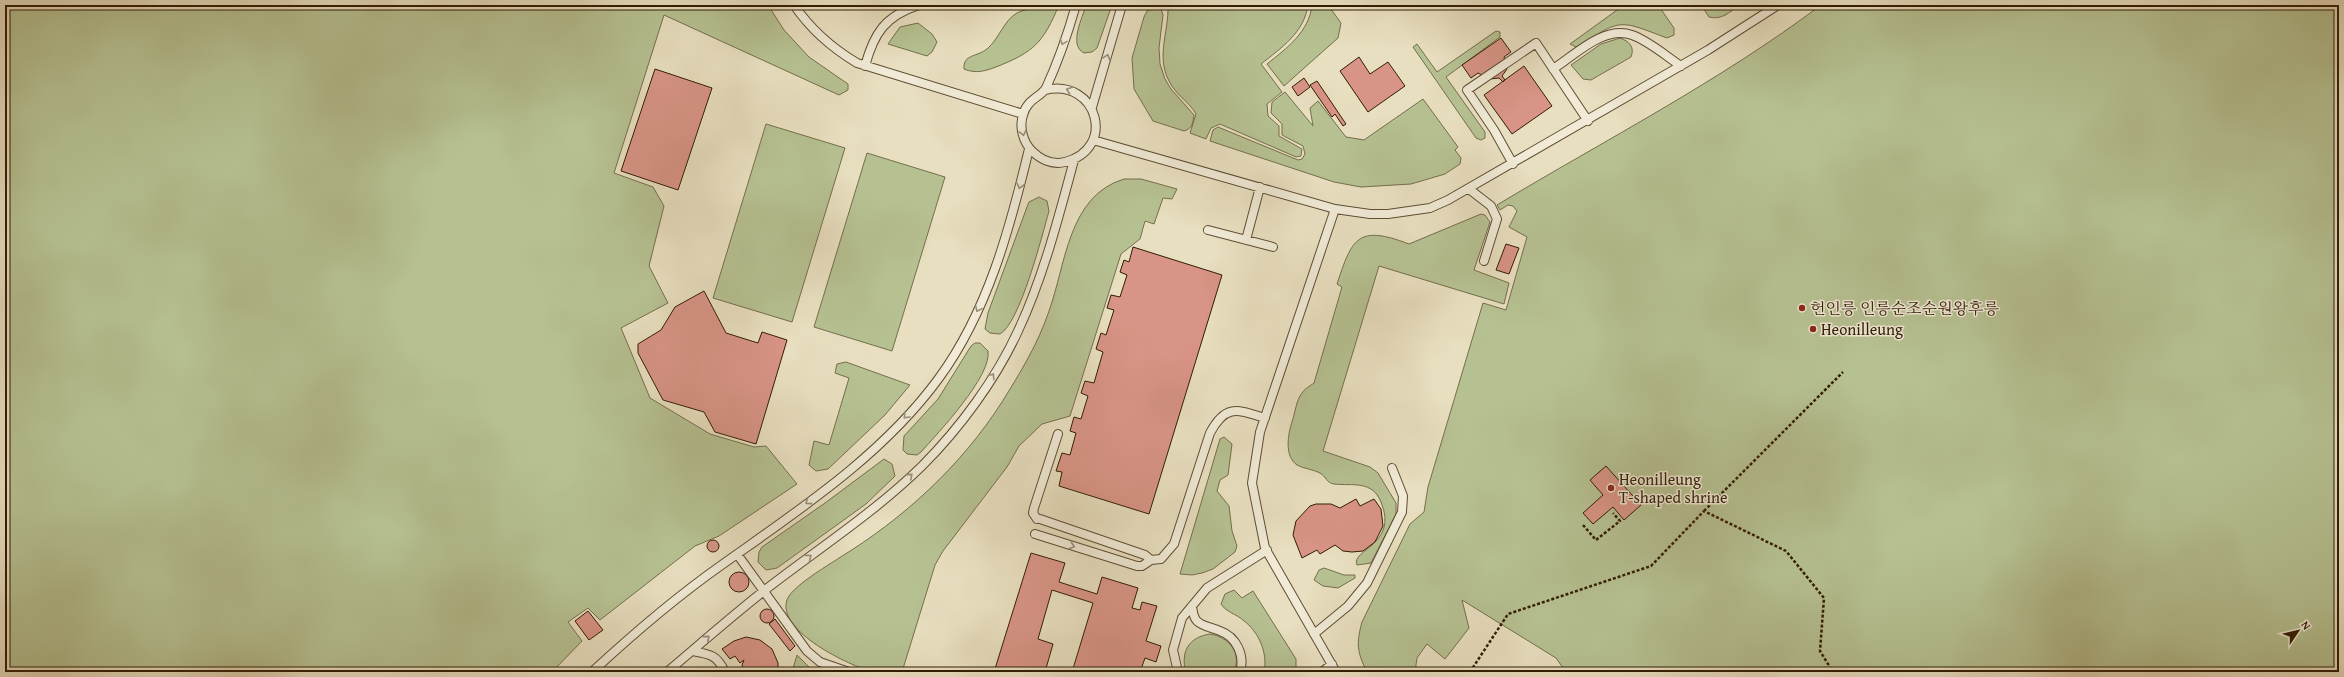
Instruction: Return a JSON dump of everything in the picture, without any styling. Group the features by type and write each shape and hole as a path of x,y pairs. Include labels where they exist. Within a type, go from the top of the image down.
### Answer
{"lane":[{"path":"794,5 807,23 837,51 865,66 1023,114"},
{"path":"865,66 870,47 879,29 892,17 919,5"},
{"path":"1045,90 1076,5"},
{"path":"1092,107 1122,5"},
{"path":"1093,140 1335,209 1370,214 1414,211 1430,208 1469,189 1513,164 1681,66 1778,5"},
{"path":"1553,69 1603,36 1624,33 1634,35 1681,66"},
{"path":"1513,164 1494,130 1467,90 1536,43 1588,120"},
{"path":"1062,88 1073,91 1084,98 1092,107 1096,119 1096,132 1093,140 1084,153 1074,160 1062,163 1050,162 1038,157 1029,149 1023,138 1021,126 1023,114 1029,102 1045,90 1062,88"},
{"path":"592,672 641,626 849,471 899,424 939,378 970,327 987,290 1009,228 1029,149"},
{"path":"667,672 764,591 878,504 921,467 937,450 978,398 1018,330 1050,247 1074,160"},
{"path":"1246,240 1260,187"},
{"path":"1469,189 1490,206 1497,219 1484,261"},
{"path":"1335,209 1260,432 1252,483 1267,550 1336,672"},
{"path":"1208,230 1273,247"},
{"path":"1035,534 1137,566 1142,566 1151,560 1161,559 1174,544 1210,433 1217,420 1225,413 1235,410 1265,418"},
{"path":"1058,434 1033,513 1038,519 1145,555 1151,560"},
{"path":"1314,634 1348,606 1367,583 1402,512 1403,496 1392,468"},
{"path":"1178,672 1173,650 1182,618 1207,588 1267,550"},
{"path":"737,554 807,651 820,662 849,672"},
{"path":"1192,606 1194,617 1198,622 1204,626 1222,632 1235,643 1243,657 1240,672"},
{"path":"692,650 705,653 719,660 725,672"},
{"path":"1322,672 1332,664"}],"path":[{"path":"1470,672 1508,614 1651,566 1843,372"},
{"path":"1704,511 1786,551 1824,598 1820,651 1833,672"},
{"path":"1583,525 1596,540 1620,521 1613,514"}],"green space":[{"path":"5,5 768,5 784,30 809,57 848,84 848,90 839,95 664,15 614,173 653,187 664,206 649,266 668,303 621,328 650,398 710,434 754,447 766,446 797,484 719,536 695,546 600,620 588,608 568,622 582,641 552,672 5,672"},
{"path":"1037,5 1059,5 1048,29 1036,45 1009,62 984,71 976,72 964,69 964,64 968,58 987,49 1012,16"},
{"path":"1086,5 1112,5 1097,48 1092,52 1084,53 1079,49 1077,37"},
{"path":"1168,5 1308,5 1306,15 1297,32 1284,46 1261,64 1282,92 1267,104 1268,116 1279,126 1279,136 1302,149 1301,156 1296,157 1220,124 1211,128 1206,139 1190,133 1196,114 1172,86 1164,66 1163,56"},
{"path":"1312,5 1328,5 1341,23 1338,38 1284,86 1267,64 1296,39 1307,23"},
{"path":"1624,5 1658,5 1674,28 1674,35 1667,38 1629,25 1621,25 1613,26 1604,30 1579,46 1576,47 1570,44"},
{"path":"1701,5 1739,5 1722,17 1714,18 1709,17"},
{"path":"1821,5 2339,5 2339,672 1566,672 1556,658 1462,600 1469,628 1445,659 1427,644 1417,658 1415,672 1367,672 1358,648 1362,622 1410,524 1424,512 1428,487 1483,303 1506,310 1527,237 1509,227 1517,211 1513,206 1508,205 1500,210 1497,205 1703,85 1783,33"},
{"path":"1157,7 1161,9 1163,15 1159,48 1160,64 1165,79 1171,89 1194,115 1192,125 1189,129 1184,131 1153,121 1134,89 1132,58 1144,17 1147,11"},
{"path":"918,23 932,34 937,42 932,52 927,56 888,44 900,27"},
{"path":"1496,31 1500,32 1500,37 1446,77 1485,132 1485,138 1481,140 1476,138 1413,47 1417,44 1437,72"},
{"path":"1620,38 1632,47 1631,57 1591,80 1583,79 1571,65 1601,44"},
{"path":"1285,92 1313,126 1310,108 1318,101 1346,137 1364,140 1423,99 1458,147 1455,150 1461,158 1460,164 1445,174 1411,184 1361,187 1334,182 1210,141 1213,130 1218,127 1298,160 1302,159 1305,154 1303,146 1282,135 1282,124 1271,113 1272,102"},
{"path":"766,124 845,148 792,322 713,298"},
{"path":"867,153 945,177 892,351 814,327"},
{"path":"1124,179 1141,179 1177,189 1172,199 1163,198 1154,224 1145,221 1140,239 1121,254 1070,416 1042,424 1019,446 1007,467 943,551 935,565 902,672 873,672 848,663 817,645 803,635 793,623 787,612 787,600 790,595 810,577 863,543 908,508 949,469 968,448 1002,402 1034,347 1045,323 1055,293 1065,253 1080,216 1091,200 1105,188"},
{"path":"1039,197 1047,201 1049,211 1029,278 1015,314 1008,327 1000,334 990,333 985,329 988,313 1029,202"},
{"path":"1481,214 1485,215 1490,222 1474,270 1509,283 1504,304 1379,266 1323,451 1370,467 1378,473 1396,503 1396,514 1371,563 1357,565 1357,560 1360,555 1373,544 1384,528 1385,516 1381,502 1377,495 1373,490 1367,487 1331,483 1320,473 1297,465 1290,456 1288,445 1289,433 1298,399 1304,390 1314,383 1342,287 1337,284 1342,269 1353,246 1359,240 1367,236 1378,235 1409,244"},
{"path":"975,343 980,343 988,351 987,362 982,375 951,418 921,452 917,455 907,454 903,450 904,436 938,399 971,346"},
{"path":"846,362 910,385 885,415 828,469 816,471 809,465 814,441 829,445 849,378 835,373 837,364"},
{"path":"1224,437 1232,444 1228,475 1220,480 1217,491 1229,506 1232,531 1237,546 1235,552 1213,569 1192,575 1180,574 1220,439"},
{"path":"884,459 892,464 895,476 866,504 777,568 766,570 758,562 759,552 762,547"},
{"path":"1324,568 1344,575 1355,575 1355,578 1338,588 1323,586 1314,580 1319,570"},
{"path":"1234,590 1242,598 1253,591 1296,659 1296,672 1264,672 1265,658 1258,637 1249,625 1221,604 1225,594"},
{"path":"1210,634 1223,639 1232,647 1236,658 1234,672 1186,672 1184,658 1188,647 1197,638"},
{"path":"797,655 814,672 792,672"}],"building":[{"path":"1501,38 1511,52 1504,57 1507,69 1502,76 1505,80 1503,82 1499,78 1490,79 1478,73 1471,78 1462,65"},
{"path":"1359,57 1370,74 1388,62 1405,86 1368,112 1340,71"},
{"path":"1524,66 1552,106 1512,134 1484,95"},
{"path":"655,69 712,88 678,190 621,171"},
{"path":"1304,78 1310,87 1298,96 1292,87"},
{"path":"1317,81 1346,124 1343,126 1335,114 1332,117 1310,85"},
{"path":"1506,244 1519,248 1509,274 1496,270"},
{"path":"1133,247 1222,275 1149,514 1059,486 1062,472 1056,471 1062,453 1070,455 1076,433 1070,431 1074,417 1081,419 1088,396 1081,393 1085,381 1094,383 1103,352 1096,349 1101,333 1106,335 1114,310 1107,308 1111,295 1120,297 1127,275 1120,272 1124,260 1129,262"},
{"path":"704,291 726,333 758,343 762,332 787,340 756,444 715,432 704,412 663,400 638,353 638,344 661,330 675,307"},
{"name":"Heonilleung T-shaped shrine","path":"1606,466 1641,505 1624,520 1613,507 1593,524 1583,513 1603,495 1590,480"},
{"path":"1356,499 1360,506 1374,499 1381,509 1383,526 1375,542 1363,551 1343,551 1335,545 1320,554 1317,550 1302,558 1293,535 1296,521 1310,506 1316,504 1331,504 1340,508"},
{"path":"713,540 717,542 719,546 717,550 713,552 709,550 707,546 709,542"},
{"path":"1031,553 1065,563 1059,582 1097,594 1102,577 1138,588 1132,608 1140,610 1142,602 1157,606 1146,641 1161,646 1156,662 1145,658 1140,672 1072,672 1093,603 1052,590 1038,639 1053,644 1045,672 994,672"},
{"path":"739,572 746,575 749,582 746,589 739,592 732,589 729,582 732,575"},
{"path":"767,609 772,611 774,616 772,621 767,623 762,621 760,616 762,611"},
{"path":"588,611 603,630 589,640 575,621"},
{"path":"775,619 795,646 790,651 769,624"},
{"path":"746,637 760,640 772,649 778,663 778,672 744,672 742,665 744,660 740,663 735,656 730,659 722,649 734,641"}],"place":[{"name":"헌인릉 인릉순조순원왕후릉","path":"1802,308"},
{"name":"Heonilleung","path":"1813,329"},
{"name":"Heonilleung T-shaped shrine","path":"1611,488"}]}
